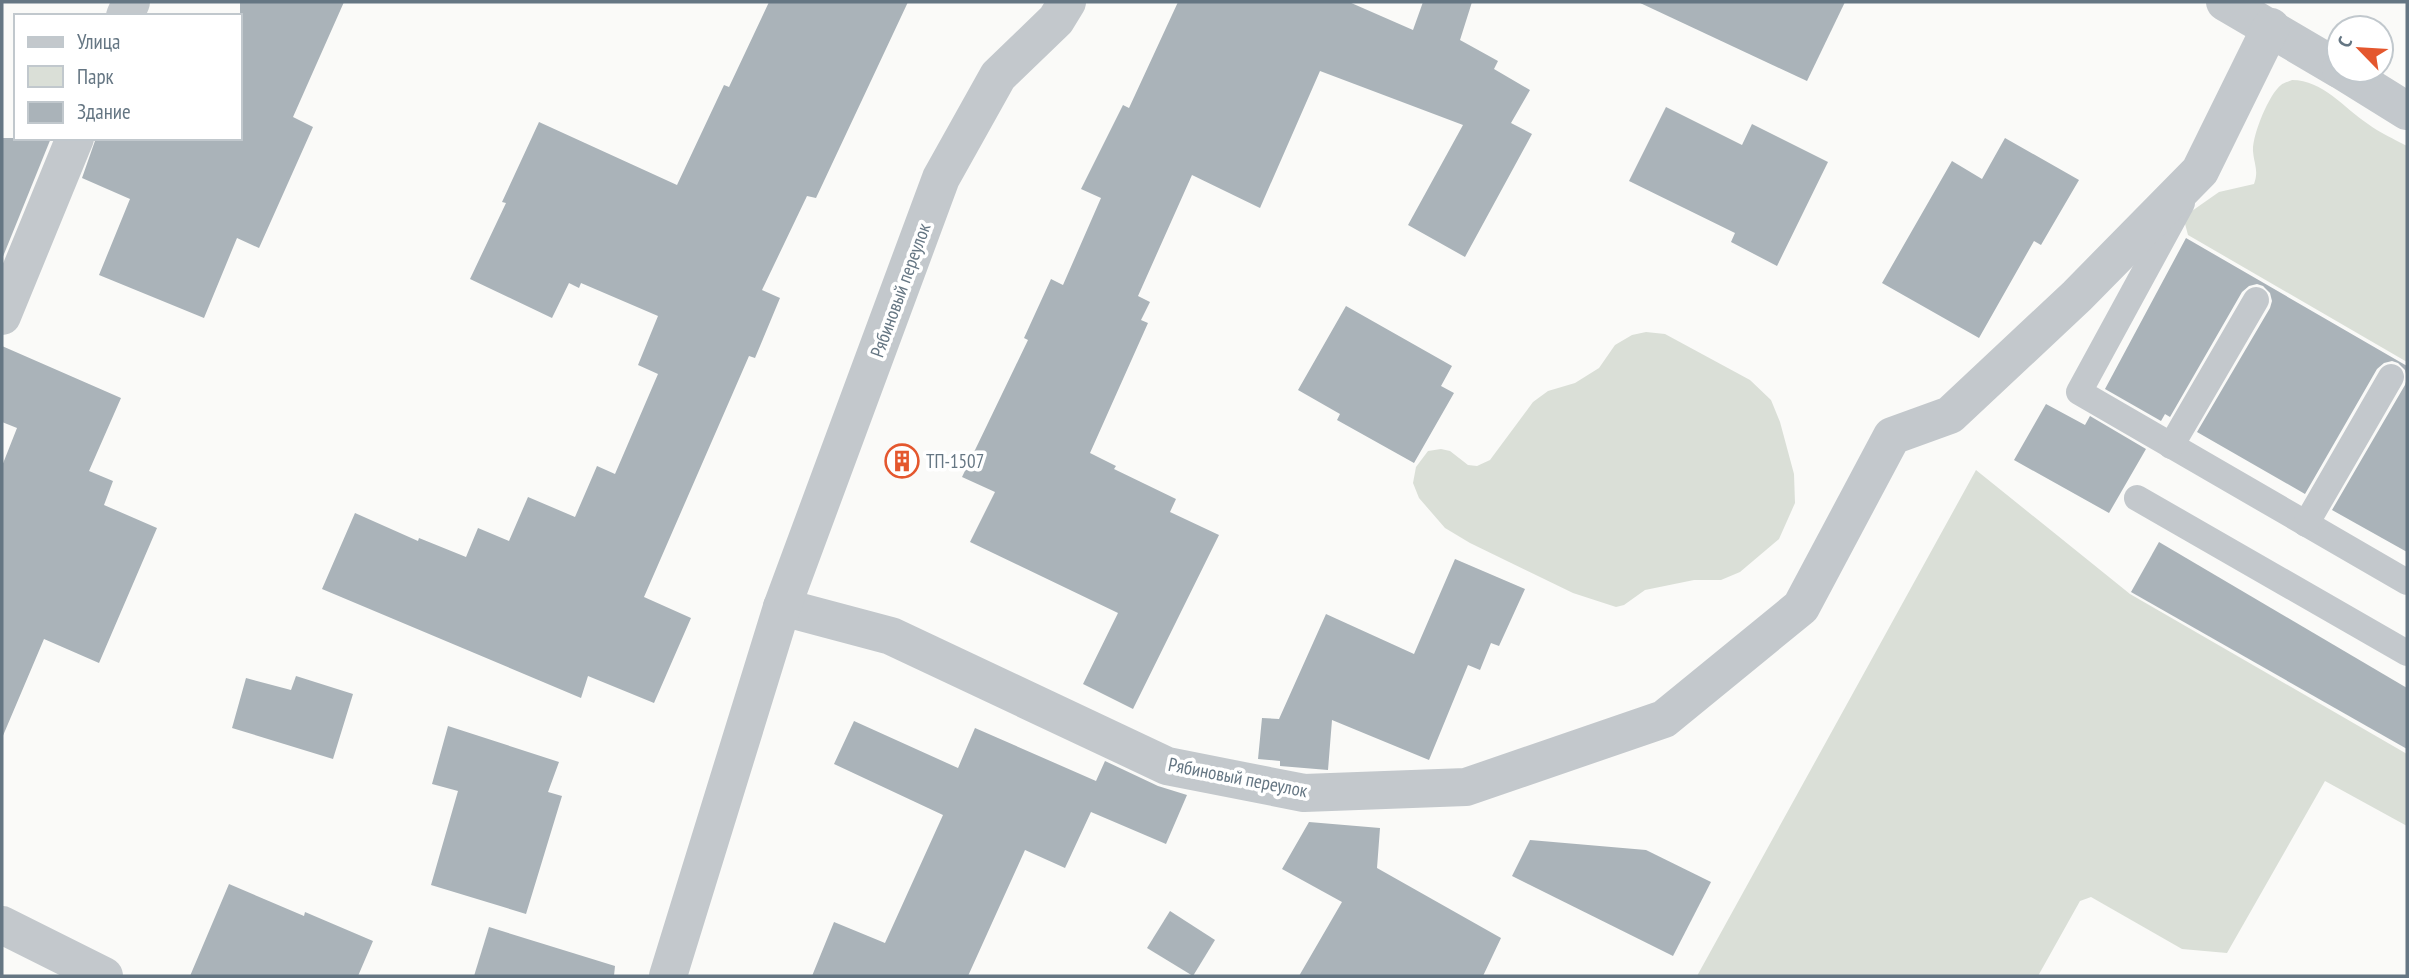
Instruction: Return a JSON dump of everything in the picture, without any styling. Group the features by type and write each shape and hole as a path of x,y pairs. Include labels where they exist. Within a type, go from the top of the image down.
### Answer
{"street":[{"name":"Рябиновый переулок","path":"668,976 782,607 941,178 998,76 1056,20 1067,2"},
{"path":"2225,2 2325,60"},
{"path":"2200,170 2271,27"},
{"path":"2364,84 2407,111"},
{"path":"2,316 74,140"},
{"name":"Рябиновый переулок","path":"782,607 891,636 1167,766 1304,793 1466,787 1664,719 1801,607 1892,436 1950,415 2077,296 2200,170"},
{"path":"2,925 104,976"}],"lane":[{"path":"2200,170 2078,392 2407,582"},
{"path":"2171,446 2256,300"},
{"path":"2306,524 2391,377"},
{"path":"2137,498 2407,653"}],"green space":[{"path":"2292,80 2303,81 2323,90 2359,118 2407,146 2407,362 2188,235 2184,220 2189,213 2219,192 2254,184 2256,171 2253,144 2258,126 2276,90"},
{"path":"1646,332 1665,334 1750,380 1771,400 1780,422 1794,474 1795,503 1779,539 1740,572 1721,580 1694,580 1645,590 1624,605 1616,607 1573,593 1470,543 1445,528 1419,498 1413,483 1416,467 1428,451 1450,451 1468,465 1477,466 1490,460 1533,402 1548,391 1575,383 1599,368 1615,345 1632,335"},
{"path":"1976,470 2130,594 2407,754 2407,826 2325,781 2227,953 2182,949 2091,897 2080,901 2038,976 1697,976"}],"building":[{"path":"240,2 344,2 293,117 313,127 259,248 237,238 204,318 99,275 130,199 82,178 95,140 242,140"},
{"path":"769,2 908,2 816,198 807,196 762,290 780,298 755,358 749,356 644,597 691,618 654,703 588,676 581,698 322,589 355,513 418,541 419,538 466,557 478,528 509,541 528,497 575,517 597,466 615,474 658,374 638,365 658,316 581,283 579,288 569,283 552,318 470,279 506,203 502,202 539,122 677,185 724,85 729,87"},
{"path":"1178,2 1349,2 1413,30 1423,2 1472,2 1460,40 1498,61 1494,69 1530,90 1511,123 1532,134 1465,257 1408,225 1463,125 1320,71 1260,208 1192,175 1138,296 1150,302 1141,320 1148,323 1090,453 1116,466 1114,469 1176,499 1170,512 1219,535 1133,709 1083,684 1118,613 970,542 995,492 962,477 1028,340 1024,338 1051,279 1063,285 1101,198 1081,189 1123,105 1129,108"},
{"path":"1638,2 1845,2 1807,81"},
{"path":"1666,107 1742,145 1752,124 1828,162 1777,266 1731,242 1735,233 1629,181"},
{"path":"2,138 50,140 2,259"},
{"path":"2005,138 2079,180 2041,245 2034,241 1979,338 1882,283 1952,161 1982,179"},
{"path":"2186,238 2407,366 2407,378 2405,370 2392,361 2377,369 2305,494 2197,432 2270,308 2270,293 2263,286 2249,286 2242,292 2170,417 2165,414 2161,421 2105,389"},
{"path":"1346,306 1452,366 1441,386 1454,393 1414,463 1337,420 1340,414 1298,390"},
{"path":"2,346 121,398 89,471 113,481 104,505 157,528 99,663 44,639 2,738 2,466 17,428 2,422"},
{"path":"2407,378 2407,552 2332,510"},
{"path":"2046,404 2085,425 2090,416 2146,449 2109,513 2014,460"},
{"path":"2159,542 2407,688 2407,749 2131,592"},
{"path":"1455,559 1525,589 1499,646 1491,643 1480,670 1468,665 1429,760 1332,720 1328,770 1280,766 1280,761 1258,759 1262,718 1279,719 1326,614 1414,654"},
{"path":"296,676 353,694 333,759 232,728 246,678 291,690"},
{"path":"854,721 958,768 975,728 1096,781 1105,761 1158,786 1187,795 1166,844 1091,812 1065,868 1025,850 968,976 812,976 834,922 885,943 943,815 834,764"},
{"path":"448,726 559,762 548,792 562,796 526,914 431,885 458,791 432,784"},
{"path":"1309,822 1380,828 1377,868 1501,938 1483,976 1299,976 1342,902 1282,869"},
{"path":"1530,840 1646,850 1711,882 1673,956 1512,876"},
{"path":"229,884 304,916 305,912 373,941 358,976 190,976"},
{"path":"1170,911 1215,940 1193,976 1147,948"},
{"path":"489,927 615,966 614,976 474,976"}],"place":[{"name":"ТП-1507","path":"902,461"}]}
